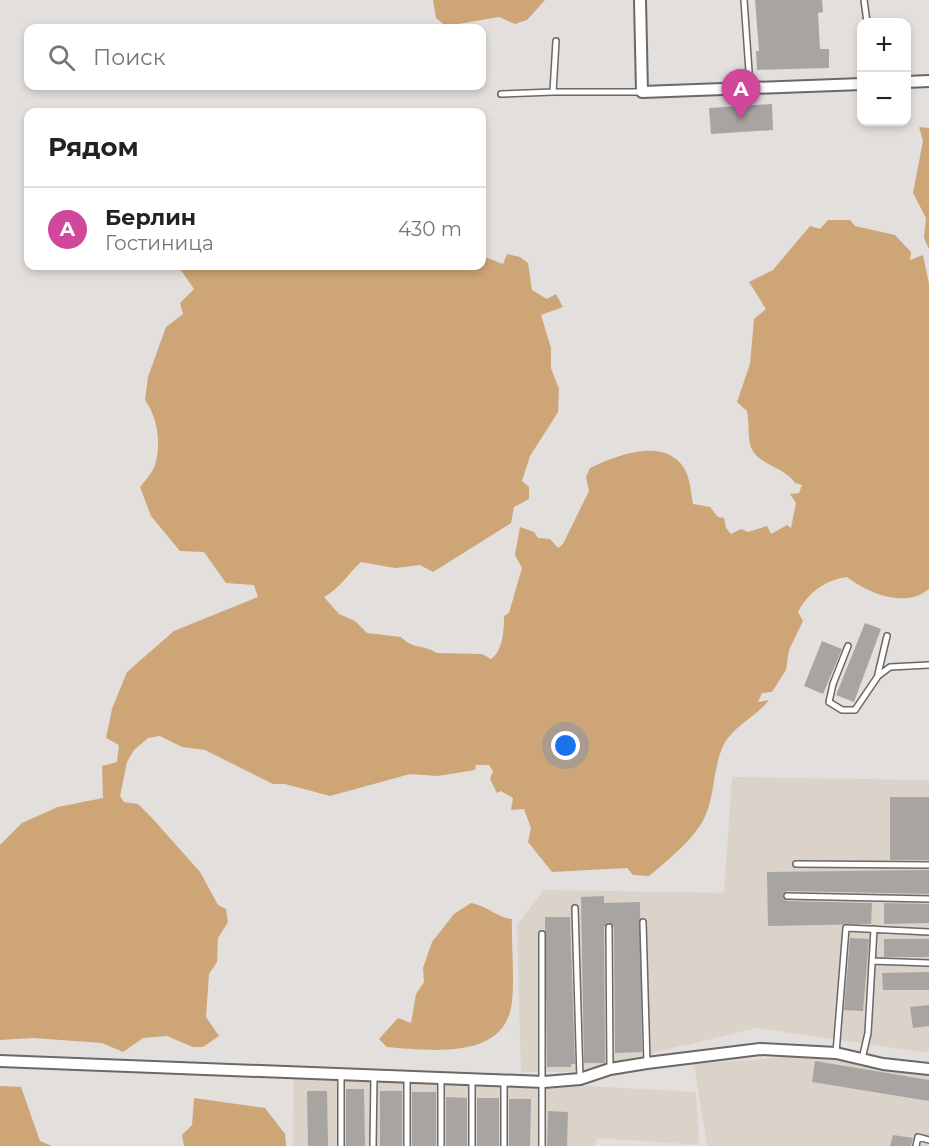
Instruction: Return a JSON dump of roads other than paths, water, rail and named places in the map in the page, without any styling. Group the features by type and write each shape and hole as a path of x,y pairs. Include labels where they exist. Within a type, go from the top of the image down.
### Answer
{"street":[{"path":"640,0 642,92 750,86 857,84"},
{"path":"911,82 929,81"},
{"path":"0,1061 544,1082 580,1079 609,1069 647,1063 759,1049 836,1053 929,1070"}],"lane":[{"path":"744,0 750,86"},
{"path":"864,0 866,18"},
{"path":"553,92 556,41"},
{"path":"501,94 642,92"},
{"path":"878,676 887,636"},
{"path":"848,646 833,684 829,702 842,710 855,710 878,676 890,667 929,665"},
{"path":"796,864 929,865"},
{"path":"787,896 929,899"},
{"path":"575,908 580,1079"},
{"path":"643,922 647,1063"},
{"path":"609,927 609,1069"},
{"path":"836,1053 846,928 929,932"},
{"path":"862,1059 868,1033 874,929"},
{"path":"542,934 544,1082 542,1146"},
{"path":"872,961 929,963"},
{"path":"340,1074 341,1146"},
{"path":"373,1146 374,1074"},
{"path":"407,1076 407,1146"},
{"path":"441,1078 441,1146"},
{"path":"472,1081 472,1146"},
{"path":"504,1082 504,1146"},
{"path":"916,1146 918,1137 929,1140"}],"place":[{"name":"Берлин","path":"741,119"}]}
